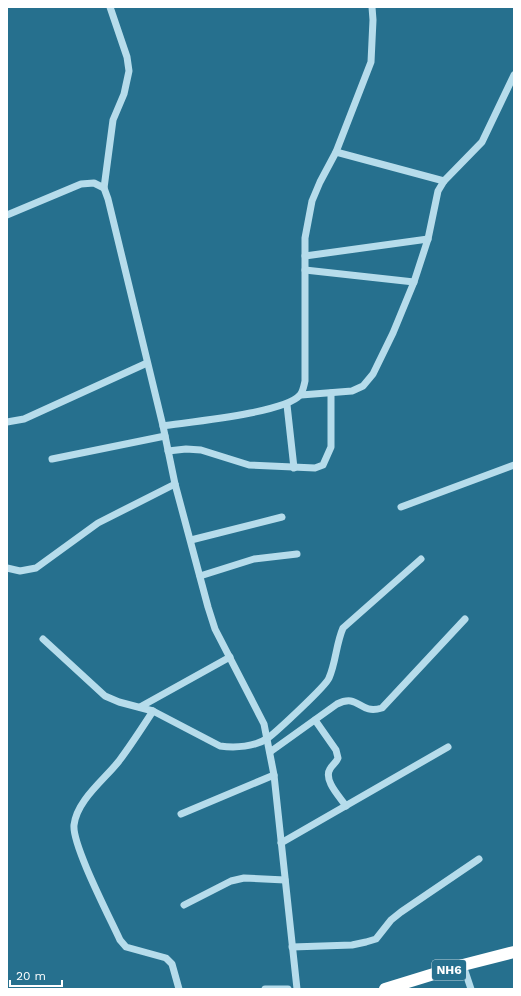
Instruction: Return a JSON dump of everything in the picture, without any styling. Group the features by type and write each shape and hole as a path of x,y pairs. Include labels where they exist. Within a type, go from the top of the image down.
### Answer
{"highway":[{"name":"NH6","path":"385,989 463,965 514,952"}],"street":[{"path":"110,7 127,57 129,71 124,94 113,120 104,188 108,199 163,426 175,484 215,629 264,724 274,775 297,989"},
{"path":"301,395 305,381 305,256 307,221 312,201 336,152 370,62 374,20 372,7"},
{"path":"163,426 270,409 287,404 301,395 352,391 363,386 373,374 414,282 428,239 436,199 444,181 482,142 514,75"},
{"path":"336,152 444,181"},
{"path":"7,214 81,184 94,183 104,188"},
{"path":"305,256 428,239"},
{"path":"305,270 414,282"},
{"path":"7,422 24,419 147,363"},
{"path":"168,451 186,449 201,450 249,464 294,468 315,468 323,465 327,458 330,446 331,393"},
{"path":"287,404 294,468"},
{"path":"52,459 165,436"},
{"path":"401,507 514,465"},
{"path":"7,568 20,571 36,568 98,523 175,484"},
{"path":"191,540 282,517"},
{"path":"200,576 254,559 297,554"},
{"path":"43,639 105,696 118,702 153,711 220,746 232,748 244,746 267,739 329,680 338,638 343,628 421,559"},
{"path":"270,752 346,700 356,702 366,709 373,710 382,708 465,619"},
{"path":"140,707 230,657"},
{"path":"153,711 111,772 82,804 76,815 74,827 78,848 120,940 126,947 166,958 172,964 179,989"},
{"path":"315,720 336,750 338,758 330,769 328,776 330,783 346,806"},
{"path":"281,843 448,747"},
{"path":"181,814 274,775"},
{"path":"292,947 352,945 376,938 391,920 401,912 479,859"},
{"path":"184,905 231,881 244,878 285,880"},
{"path":"463,965 471,989"},
{"path":"265,989 288,989"}]}
